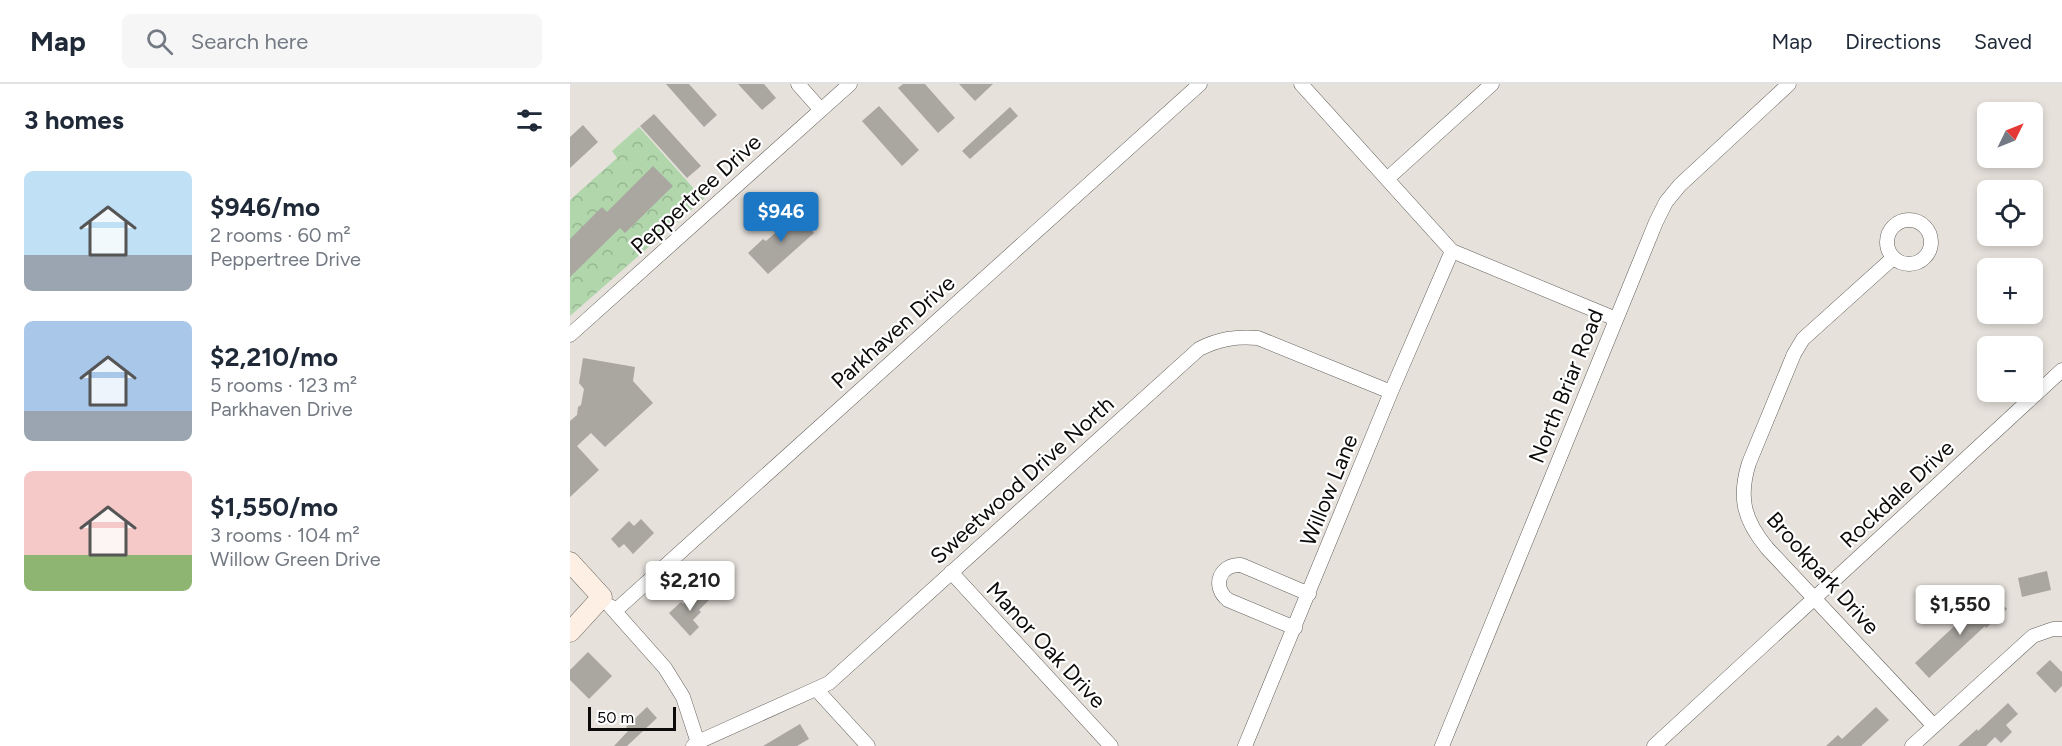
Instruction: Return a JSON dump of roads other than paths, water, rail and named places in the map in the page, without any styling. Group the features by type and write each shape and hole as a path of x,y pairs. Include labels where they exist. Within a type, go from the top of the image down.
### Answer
{"street":[{"path":"798,84 821,110"},
{"name":"Peppertree Drive","path":"570,335 850,84"},
{"name":"Parkhaven Drive","path":"609,604 1200,84"},
{"path":"1301,84 1452,251 1616,319"},
{"path":"1387,179 1492,84"},
{"name":"North Briar Road","path":"1442,746 1656,222 1673,192 1789,84"},
{"name":"Willow Lane","path":"1245,746 1391,392 1452,251"},
{"name":"Brookpark Drive","path":"1893,258 1803,339 1794,354 1744,478 1744,508 1757,536 1934,726"},
{"name":"Sweetwood Drive North","path":"697,745 829,683 1198,349 1212,342 1240,337 1258,338 1391,392"},
{"name":"Rockdale Drive","path":"1654,746 2062,370"},
{"path":"570,562 665,668 683,697 697,745"},
{"path":"1295,628 1228,600 1218,585 1221,574 1230,566 1241,565 1309,594"},
{"name":"Manor Oak Drive","path":"951,572 1111,746"},
{"path":"570,632 609,604"},
{"path":"1912,746 2032,636 2053,629 2062,629"},
{"path":"816,689 868,746"}]}
